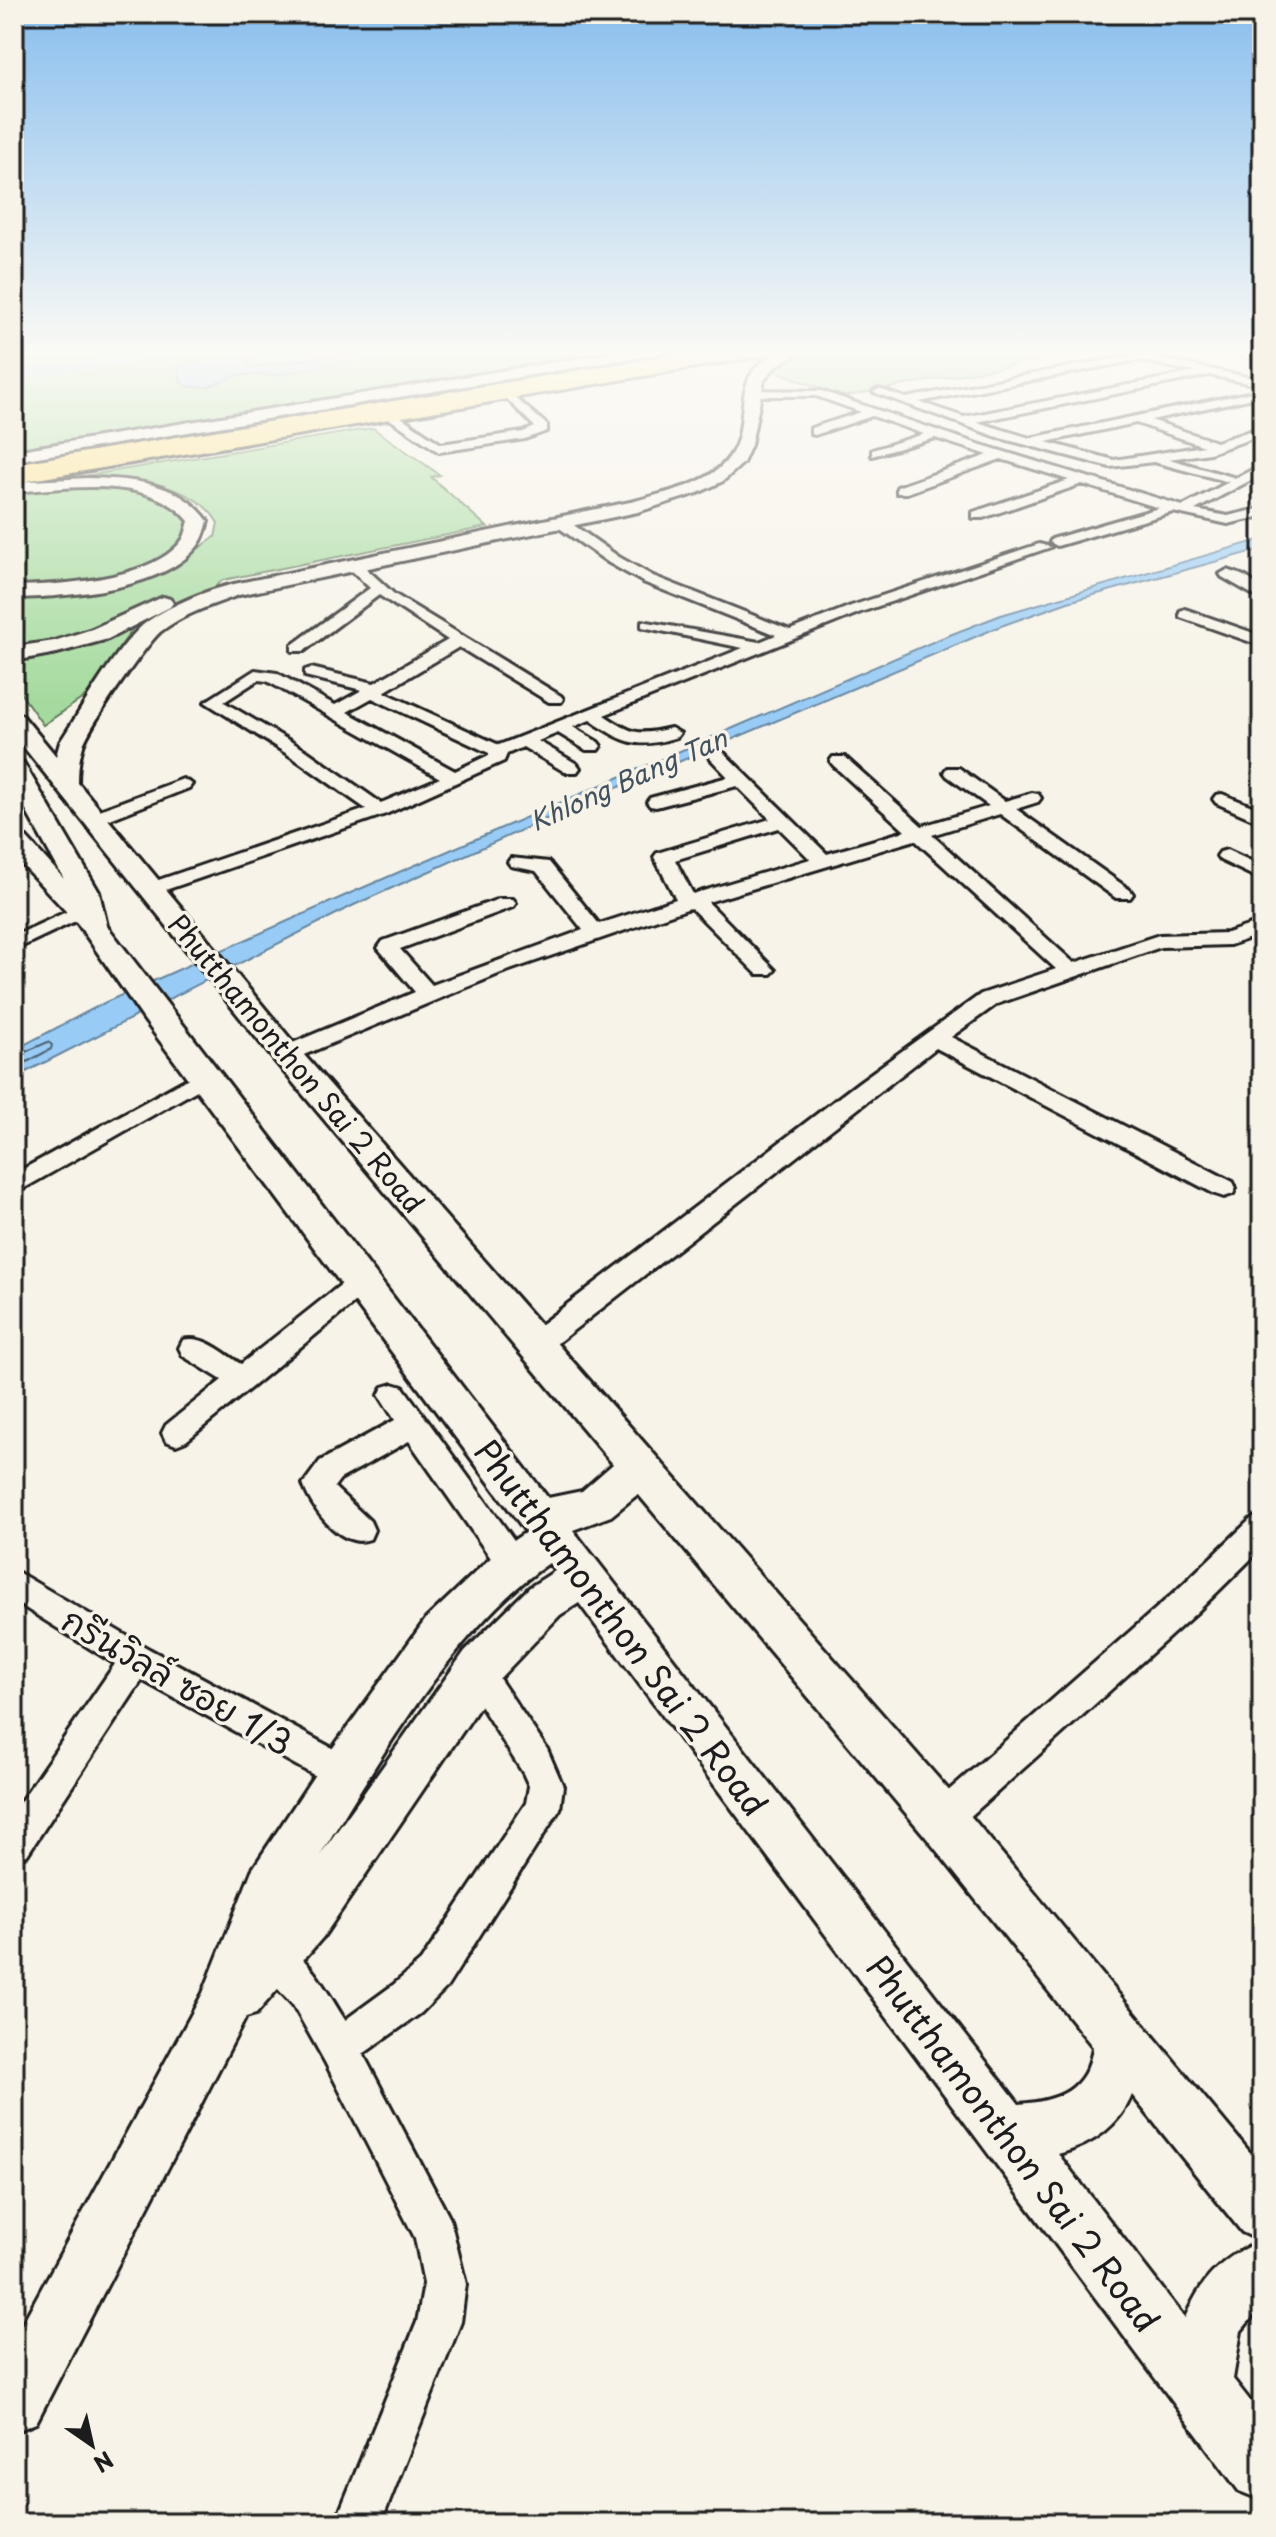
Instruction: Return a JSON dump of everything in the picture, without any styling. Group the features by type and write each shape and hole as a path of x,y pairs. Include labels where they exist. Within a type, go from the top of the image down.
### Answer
{"highway":[{"path":"14,477 65,468"}],"main road":[{"path":"14,485 108,468"},
{"path":"66,784 66,764 72,742 139,641 155,626 192,605 234,590 638,506 695,486 726,468"},
{"path":"14,485 111,485 155,491 171,496 194,511 199,521 193,542 160,564 109,582 52,592 14,592"},
{"path":"14,654 84,640 168,601 206,588 586,512 638,506"},
{"name":"Phutthamonthon Sai 2 Road","path":"17,720 93,819 286,1054 537,1343 942,1819 1262,2212"},
{"name":"Phutthamonthon Sai 2 Road","path":"14,767 85,892 86,919 1262,2468"},
{"path":"14,840 86,919"},
{"path":"14,2401 223,2010 270,1888 344,1773 442,1633 546,1527 584,1511 626,1482 637,1461"},
{"path":"223,2010 305,1919 390,1801 476,1673 545,1601 583,1577"},
{"path":"344,1773 390,1801"},
{"path":"1008,2133 1052,2129 1091,2110 1101,2099 1115,2072 1121,2039"},
{"path":"1201,2389 1209,2335 1223,2302 1233,2288 1262,2270"}],"street":[{"path":"902,490 963,468"},
{"path":"1044,468 1220,520 1262,512"},
{"path":"1188,468 1230,478"},
{"path":"498,751 522,739 891,597 1051,544 1178,510 1262,469"},
{"path":"978,515 1082,480"},
{"path":"560,522 614,560 648,579 789,635"},
{"path":"354,565 378,589 555,699"},
{"path":"1227,574 1258,587"},
{"path":"298,648 378,589"},
{"path":"1185,614 1262,641"},
{"path":"647,624 761,647"},
{"path":"335,711 376,691 431,654 461,640"},
{"path":"311,673 376,691 498,751"},
{"path":"380,810 301,755 213,702 255,675 264,674 454,778"},
{"path":"592,714 637,741 671,733"},
{"path":"558,726 592,746"},
{"path":"522,739 571,768"},
{"path":"151,889 279,848 380,810 498,757 498,751"},
{"path":"715,754 780,822 823,861"},
{"path":"839,761 1070,971"},
{"path":"953,772 1123,894"},
{"path":"656,802 739,780"},
{"path":"93,819 183,784"},
{"path":"286,1054 427,993 595,932 1032,798"},
{"path":"1222,799 1262,817"},
{"path":"764,970 691,902 664,857 780,822"},
{"path":"1227,856 1262,874"},
{"path":"518,862 542,866 595,932"},
{"path":"427,993 388,948 390,945 506,903"},
{"path":"14,944 86,919"},
{"path":"537,1343 601,1290 989,999 1159,941 1230,939 1262,927"},
{"path":"1230,939 1262,951"},
{"path":"935,1038 1224,1188"},
{"path":"14,1185 205,1076"},
{"path":"176,1433 362,1282"},
{"path":"193,1348 243,1379"},
{"path":"393,1395 513,1564"},
{"path":"359,1530 323,1498 318,1484 330,1470 414,1424"},
{"path":"942,1819 1186,1602 1262,1528"},
{"name":"กรีนวิลล์ ซอย 1/3","path":"14,1584 137,1660 344,1773"},
{"path":"14,1842 137,1660"},
{"path":"339,2048 407,1999 434,1974 542,1809 546,1786 535,1761 476,1673"},
{"path":"272,1956 306,1992 339,2048 435,2234 445,2284 439,2322 365,2518"}],"green space":[{"path":"131,468 431,468 440,475 431,477 487,527 223,580 211,590 138,621 86,696 43,725 14,684 14,492 76,487 124,488 165,499 180,512 189,526 172,552 153,563 121,573 135,580 174,566 215,537 218,523 205,507 167,487 121,481 55,481"}],"water":[{"name":"Khlong Bang Tan","path":"1262,539 1262,549 1068,602 1001,626 593,798 354,905 14,1078 14,1050 106,1002 353,892 1001,615"}]}
